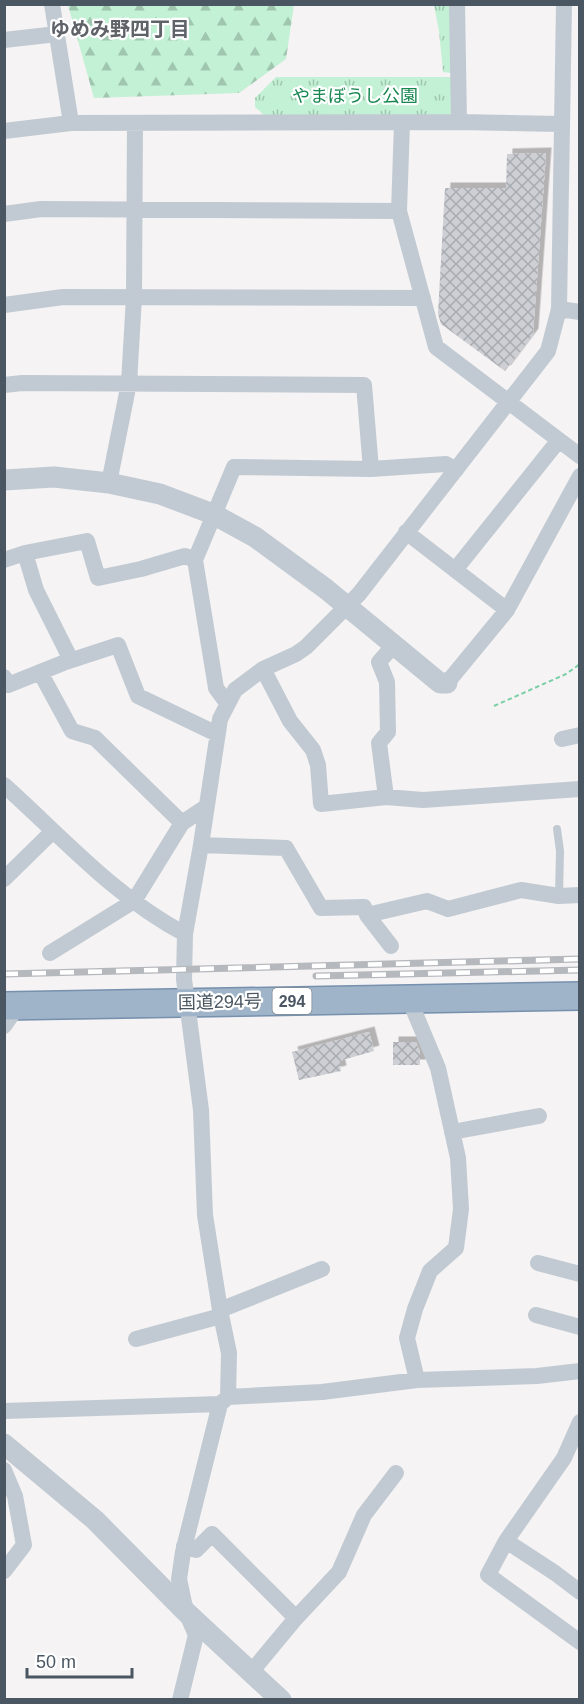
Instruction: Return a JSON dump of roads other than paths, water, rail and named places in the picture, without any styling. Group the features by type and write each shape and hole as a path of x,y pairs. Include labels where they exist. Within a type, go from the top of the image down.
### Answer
{"highway":[{"name":"国道294号","path":"9,1012 186,1002 579,996"}],"street":[{"path":"52,4 71,123"},
{"path":"457,4 459,122"},
{"path":"180,1700 196,1635 186,1612 179,1579 184,1546 224,1401 229,1353 220,1313 205,1215 201,1110 186,1002 185,934 220,719 235,690 263,669 301,651 358,594 548,351 559,309 564,4"},
{"path":"4,40 57,34"},
{"path":"4,131 71,123 561,124"},
{"path":"109,483 129,383 134,297 135,123"},
{"path":"402,123 399,211 436,347 579,456"},
{"path":"4,214 41,209 399,211"},
{"path":"4,305 63,297 423,298"},
{"path":"559,309 579,312"},
{"path":"4,385 22,382 364,385 371,469"},
{"path":"455,570 559,440"},
{"path":"227,703 216,688 195,560 234,467 371,469 446,464 456,470"},
{"path":"4,480 54,477 109,483 160,495 213,514 255,537 347,605 440,683 447,683 507,610 579,476"},
{"path":"406,532 507,610"},
{"path":"4,560 25,553 87,541 98,578 141,569 185,556 195,560"},
{"path":"25,553 36,590 70,660"},
{"path":"4,677 8,685 70,660 118,645 138,696 217,734"},
{"path":"386,797 379,743 388,732 387,682 380,662 394,645"},
{"path":"263,669 290,722 313,750 318,765 321,804 386,797 423,800 579,789"},
{"path":"40,672 72,731 95,738 182,823"},
{"path":"562,739 579,735"},
{"path":"4,786 52,832 134,901 158,920 185,934"},
{"path":"50,953 134,901 182,823 206,807"},
{"path":"4,879 52,832"},
{"path":"201,845 286,848 321,908 364,907 367,915 391,946"},
{"path":"367,915 427,901 448,909 521,890 560,896 579,895"},
{"path":"409,999 438,1068 458,1158 461,1209 456,1248 430,1271 407,1338 417,1380"},
{"path":"452,1132 540,1116"},
{"path":"538,1263 579,1275"},
{"path":"136,1339 220,1313 322,1269"},
{"path":"536,1315 579,1327"},
{"path":"4,1411 224,1401 417,1380 537,1376 579,1371"},
{"path":"579,1422 564,1458 506,1541 488,1575 579,1642"},
{"path":"4,1444 94,1520 186,1612 281,1700"},
{"path":"4,1470 15,1496 24,1545 4,1571"},
{"path":"252,1671 296,1618 339,1572 363,1515 396,1473"},
{"path":"184,1546 196,1550 212,1534 296,1618"},
{"path":"506,1541 555,1572 579,1592"}],"lane":[{"path":"557,829 560,851 560,896"}],"railway":[{"path":"4,974 580,959"},
{"path":"316,976 580,970"}],"district":[{"name":"ゆめみ野四丁目","path":"120,29"}],"park label":[{"name":"やまぼうし公園","path":"355,96"}]}
